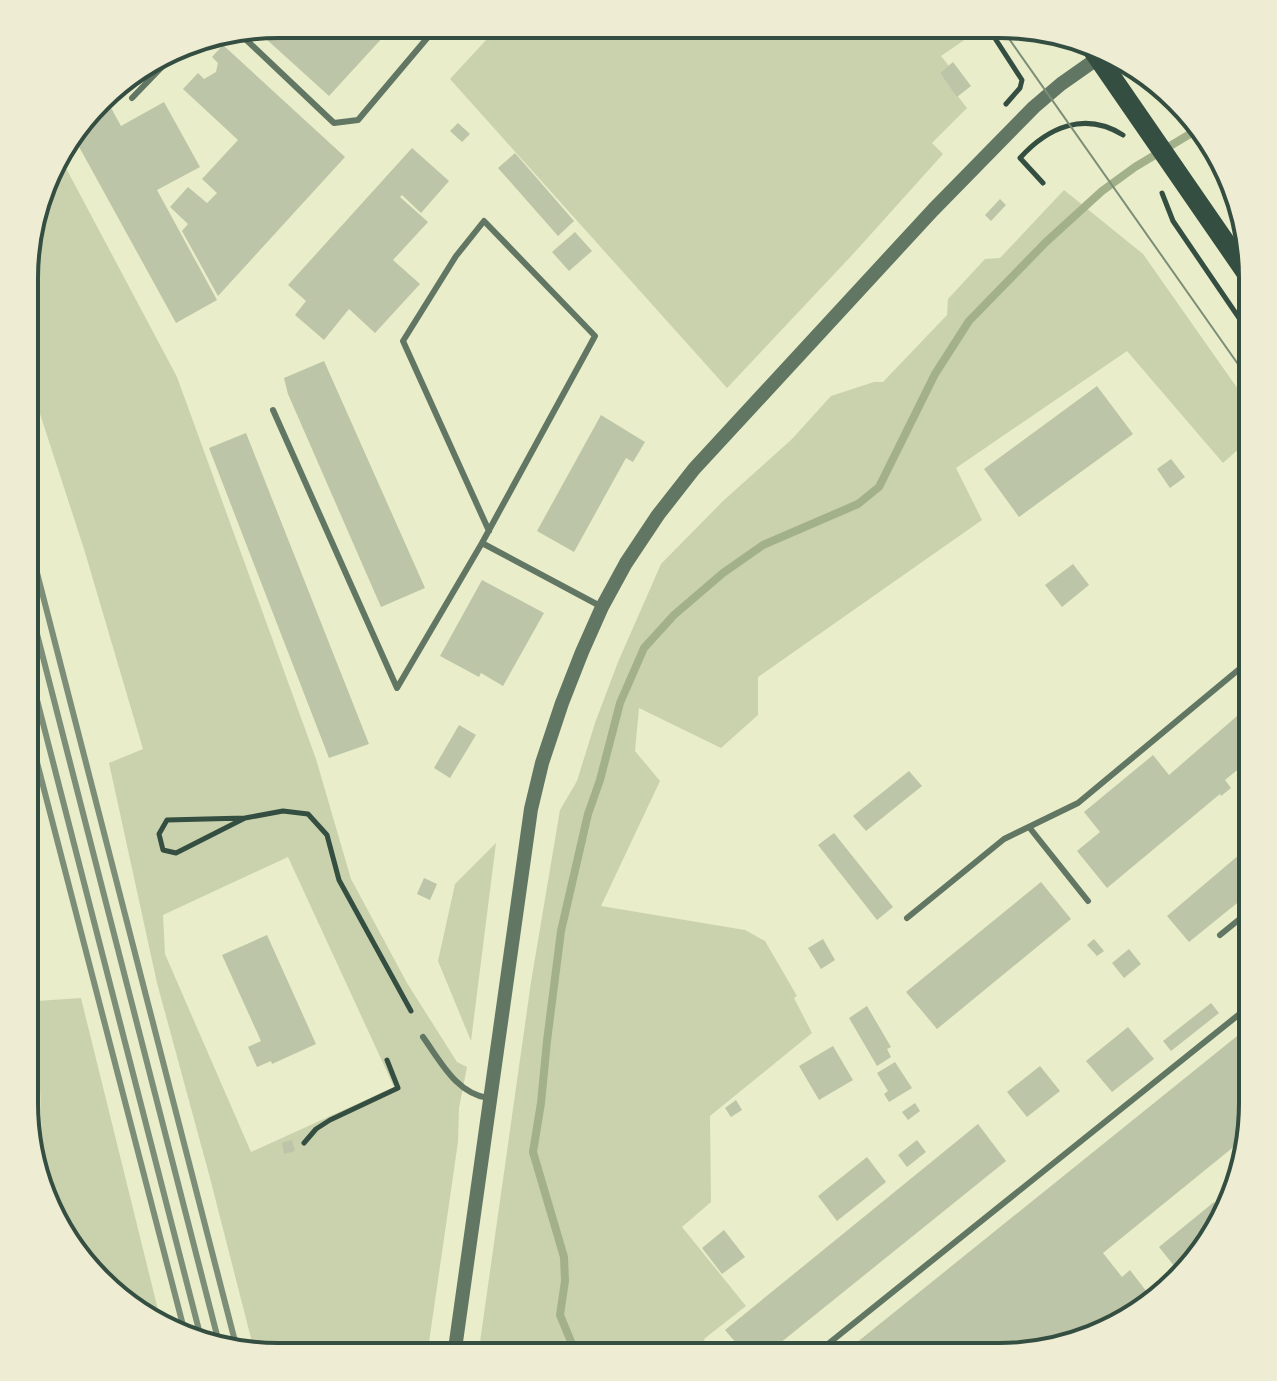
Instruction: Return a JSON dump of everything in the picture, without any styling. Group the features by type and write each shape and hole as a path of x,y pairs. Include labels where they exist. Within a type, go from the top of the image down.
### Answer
{"main road":[{"path":"1107,64 1238,261"}],"street":[{"path":"456,1342 531,809 562,703 602,607 658,515 694,469 851,297 1013,127 1092,58"}],"lane":[{"path":"247,41 334,123 358,120 427,39"},
{"path":"132,98 161,69"},
{"path":"273,410 397,688 489,531 595,336 484,221 456,256 403,341 489,531"},
{"path":"482,543 602,607"},
{"path":"907,918 1004,839 1078,803 1238,670"},
{"path":"1029,827 1088,901"},
{"path":"1220,935 1238,920"},
{"path":"830,1342 1238,1015"},
{"path":"423,1037 456,1083 477,1096 490,1098"}],"path":[{"path":"997,38 1022,80 1020,88 1006,104"},
{"path":"1043,183 1020,158 1042,137 1082,122 1102,125 1127,139"},
{"path":"1157,182 1173,221 1238,316"},
{"path":"245,818 176,853 163,850 159,834 167,820 245,818 283,811 308,814 327,835 339,880 411,1011"},
{"path":"304,1143 316,1129 330,1120 398,1088 387,1060"}],"green space":[{"path":"967,38 941,56 949,66 940,73 967,108 932,143 943,154 727,388 450,79 487,39"},
{"path":"65,167 177,377 316,759 351,879 407,983 457,1062 467,1067 429,1342 252,1341 157,983 109,763 143,749 84,549 38,408 40,247 46,216","holes":["288,857 394,1087 251,1152 165,954 163,915"]},
{"path":"1064,190 1143,254 1238,389 1238,450 1223,463 1127,351 956,468 982,520 758,677 758,715 721,748 639,708 635,751 660,781 601,906 745,930 765,941 797,996 794,998 812,1033 710,1116 711,1202 682,1227 746,1306 704,1339 705,1342 480,1342 531,982 560,810 577,781 618,662 661,564 723,501 792,439 831,396 883,382 947,315 948,299 985,259 1000,258"},
{"path":"496,843 471,1041 438,961 455,884"},
{"path":"81,998 158,1311 132,1293 98,1261 78,1236 51,1180 42,1141 39,1001"}],"building":[{"path":"266,39 381,39 329,96"},
{"path":"223,45 345,157 218,296 182,231 188,224 170,207 188,187 207,203 217,193 202,179 238,140 183,89 198,73 204,79 216,72 218,63 212,57"},
{"path":"953,62 971,86 957,97 940,73"},
{"path":"164,102 200,167 157,190 217,300 176,323 78,145 111,107 121,126"},
{"path":"458,123 470,134 462,142 450,131"},
{"path":"412,148 449,181 421,213 402,195 400,197 428,222 393,260 420,284 375,333 349,309 324,340 295,315 306,301 288,285"},
{"path":"515,153 574,221 558,236 498,168"},
{"path":"1000,199 1006,205 991,221 985,215"},
{"path":"575,232 592,251 569,271 552,252"},
{"path":"324,361 425,588 381,607 288,394 284,378"},
{"path":"1097,386 1133,434 1019,517 984,469"},
{"path":"601,415 645,442 633,462 626,458 574,552 537,531"},
{"path":"246,433 369,744 329,758 209,448"},
{"path":"1171,459 1185,477 1170,488 1157,469"},
{"path":"1073,564 1089,585 1062,607 1045,585"},
{"path":"482,580 544,613 503,686 440,656"},
{"path":"1238,715 1238,769 1225,780 1231,788 1107,888 1077,851 1100,832 1084,812 1153,755 1169,775"},
{"path":"459,725 476,735 450,778 434,768"},
{"path":"909,771 922,786 866,831 853,816"},
{"path":"834,833 893,907 877,920 818,845"},
{"path":"1238,856 1238,902 1189,942 1167,916"},
{"path":"424,878 437,884 430,900 417,894"},
{"path":"1041,882 1071,919 937,1029 906,992"},
{"path":"267,935 316,1044 272,1064 271,1061 257,1067 248,1047 261,1041 222,955"},
{"path":"823,939 835,960 821,969 808,948"},
{"path":"1094,939 1104,951 1097,956 1087,945"},
{"path":"1129,949 1141,964 1124,978 1112,963"},
{"path":"1211,1003 1219,1013 1171,1051 1163,1041"},
{"path":"867,1006 891,1047 887,1049 891,1057 877,1066 849,1018"},
{"path":"1128,1027 1154,1059 1112,1092 1086,1061"},
{"path":"1238,1035 1238,1119 1235,1146 1103,1253 1122,1277 1130,1270 1146,1291 1105,1318 1046,1338 1015,1342 857,1342"},
{"path":"833,1046 853,1080 819,1100 799,1066"},
{"path":"895,1062 912,1088 889,1102 884,1094 888,1091 877,1073"},
{"path":"1040,1066 1060,1091 1027,1117 1007,1092"},
{"path":"736,1100 742,1110 731,1117 725,1108"},
{"path":"915,1103 920,1111 908,1120 902,1112"},
{"path":"978,1124 1006,1161 781,1342 735,1342 725,1330"},
{"path":"292,1140 295,1151 284,1154 282,1143"},
{"path":"917,1140 926,1152 907,1167 898,1155"},
{"path":"867,1157 886,1182 837,1221 818,1196"},
{"path":"1214,1202 1216,1205 1199,1236 1174,1266 1159,1247"},
{"path":"724,1230 745,1257 722,1274 702,1248"}],"waterway":[{"path":"571,1342 560,1315 565,1281 564,1257 533,1152 561,931 588,814 620,703 644,648 674,615 723,573 763,545 858,504 879,487 935,374 969,321 1046,242 1102,191 1190,134"}],"tram line":[{"path":"1009,39 1238,364"}],"railway":[{"path":"38,578 234,1339"},
{"path":"38,640 217,1335"},
{"path":"39,706 199,1329"},
{"path":"39,769 182,1323"}]}
